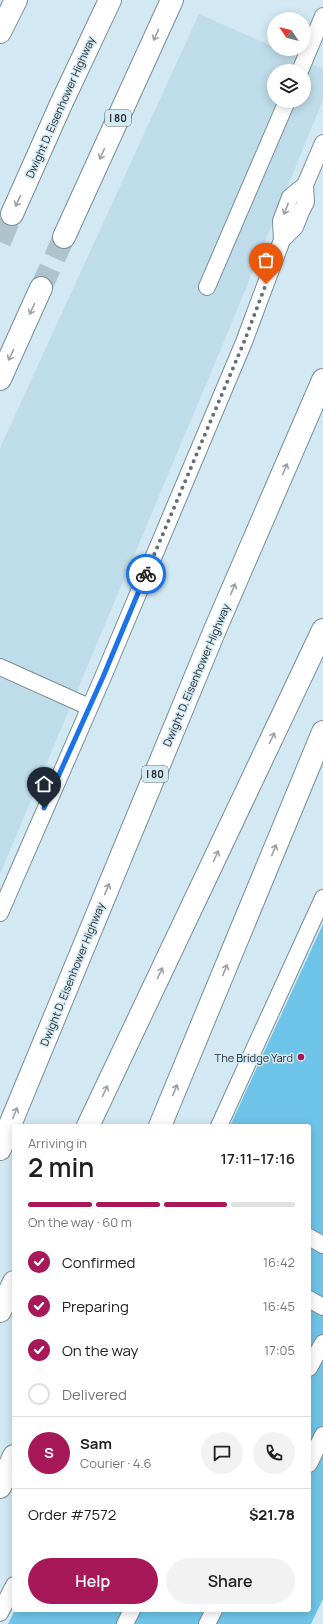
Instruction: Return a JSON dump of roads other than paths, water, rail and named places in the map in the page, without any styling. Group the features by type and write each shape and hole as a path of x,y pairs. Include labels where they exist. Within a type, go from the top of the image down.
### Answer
{"highway":[{"path":"0,32 16,0"},
{"name":"Dwight D. Eisenhower Highway","path":"12,214 61,104 110,0"},
{"name":"I 80","path":"64,237 172,0"},
{"path":"0,379 41,288"},
{"name":"Dwight D. Eisenhower Highway","path":"0,1149 208,647 323,380"},
{"path":"89,1124 323,630"},
{"path":"161,1124 323,732"},
{"path":"0,1311 12,1286"},
{"path":"0,1487 12,1460"}],"lane":[{"path":"303,64 323,16"},
{"path":"208,287 284,108"},
{"path":"0,913 244,342 282,240 295,227 306,202 305,185 323,143"},
{"path":"0,667 89,707"},
{"path":"221,1124 323,898"},
{"path":"311,1238 323,1245"},
{"path":"311,1300 323,1308"},
{"path":"311,1364 323,1343"},
{"path":"311,1460 323,1435"},
{"path":"0,1613 12,1589"},
{"path":"125,1624 131,1612"},
{"path":"207,1624 213,1612"}],"tunnel":[{"path":"0,242 12,214"},
{"path":"41,288 64,237"}],"place":[{"name":"The Bridge Yard","path":"301,1057"}]}
